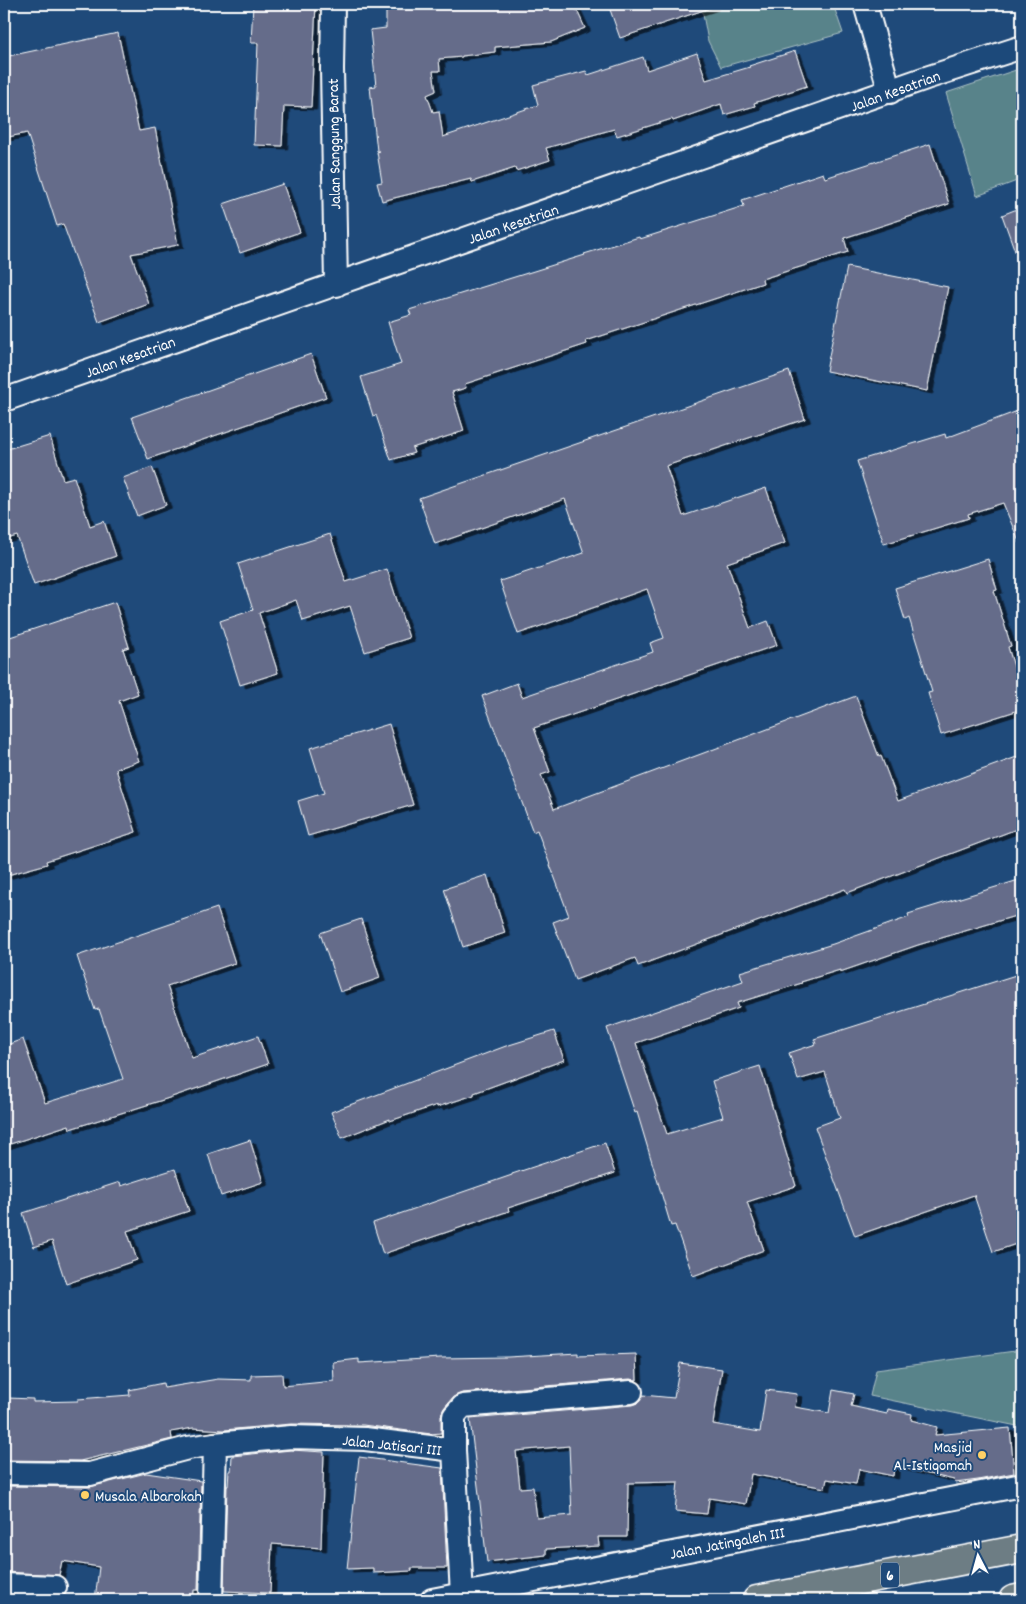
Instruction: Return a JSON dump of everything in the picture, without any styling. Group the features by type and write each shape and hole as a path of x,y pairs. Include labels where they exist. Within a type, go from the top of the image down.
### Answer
{"highway":[{"name":"6","path":"757,1600 1022,1549"},
{"path":"1013,1600 1022,1598"}],"street":[{"name":"Jalan Sanggung Barat","path":"334,4 332,69 336,285"},
{"path":"865,4 890,92"},
{"name":"Jalan Kesatrian","path":"4,400 926,78 1022,47"},
{"path":"454,1450 454,1416 463,1406 631,1392"},
{"name":"Jalan Jatisari III","path":"4,1473 90,1474 188,1448 291,1437 365,1439 454,1450 462,1595"},
{"path":"211,1600 215,1444"},
{"name":"Jalan Jatingaleh III","path":"432,1600 1022,1485"},
{"path":"4,1585 55,1587"}],"green space":[{"path":"701,4 833,4 843,33 721,67 708,41"},
{"path":"1022,68 1022,179 977,196 946,93"},
{"path":"1022,1350 1022,1427 870,1396 876,1370"}],"building":[{"path":"253,4 316,4 311,107 284,106 282,146 254,145 258,43 251,43"},
{"path":"386,4 574,4 585,28 551,42 495,47 495,52 439,59 440,71 433,71 436,91 427,95 433,112 439,111 443,137 538,105 533,85 586,71 588,75 643,57 647,70 697,53 706,80 795,51 807,86 754,103 755,106 724,115 721,104 673,121 672,119 617,136 614,129 546,148 550,160 516,171 515,168 472,182 471,179 382,201 377,183 382,182 377,152 380,151 377,151 370,87 376,86 370,30 386,28"},
{"path":"608,4 713,4 713,7 620,38"},
{"path":"118,33 139,131 155,128 178,245 131,254 149,304 99,322 63,224 57,226 27,133 4,138 4,57"},
{"path":"930,144 949,204 844,238 848,252 762,279 763,283 586,341 587,344 465,384 466,388 452,392 464,431 412,448 414,453 391,460 376,415 373,416 361,377 401,364 388,322 411,315 409,310 584,254 639,237 640,239 744,206 742,200 823,173 825,178"},
{"path":"283,184 300,232 240,253 223,204"},
{"path":"1022,207 1022,264 1020,265 1002,215"},
{"path":"847,267 948,287 927,391 826,371"},
{"path":"311,354 326,397 148,459 132,417"},
{"path":"789,371 805,419 666,466 683,516 766,488 785,543 727,563 750,628 768,621 777,645 534,728 550,772 541,775 554,809 856,696 898,801 1022,755 1022,827 847,893 845,889 638,966 635,958 575,980 553,922 569,916 537,830 533,832 482,696 517,683 522,697 653,652 650,643 664,638 647,589 518,634 500,581 584,553 565,499 435,544 419,498"},
{"path":"1015,412 1022,430 1022,549 1003,503 968,514 969,518 884,544 857,461 945,434 946,438"},
{"path":"50,436 63,480 74,477 90,526 104,521 116,556 34,585 17,536 4,540 4,450"},
{"path":"152,467 166,505 137,516 123,478"},
{"path":"330,534 346,582 387,569 409,638 365,652 350,606 303,621 296,600 259,613 278,673 240,685 220,621 253,610 238,564"},
{"path":"988,559 997,590 994,591 1011,646 1008,647 1022,693 1022,709 941,735 928,693 932,692 909,618 905,620 895,588"},
{"path":"115,602 129,647 123,649 138,694 119,701 139,761 116,769 136,832 46,861 47,864 4,876 4,639"},
{"path":"389,724 413,805 308,836 298,801 324,793 310,748"},
{"path":"487,875 505,933 463,947 444,889"},
{"path":"1022,879 1022,914 737,1003 739,1008 636,1043 667,1134 723,1117 712,1081 760,1066 796,1186 747,1202 764,1250 693,1276 675,1225 671,1226 637,1112 635,1113 607,1028 743,981 740,972 833,944 909,917 908,914"},
{"path":"217,908 235,963 167,986 192,1058 258,1036 268,1064 70,1129 69,1125 4,1146 4,1046 23,1039 45,1103 123,1079 99,1009 95,1010 77,956"},
{"path":"361,919 380,978 340,992 320,933"},
{"path":"1022,973 1022,1242 993,1252 974,1195 855,1236 815,1127 840,1118 825,1072 798,1080 789,1053 816,1044 814,1039"},
{"path":"554,1031 564,1060 474,1093 474,1095 390,1121 390,1119 342,1138 331,1112 506,1046"},
{"path":"250,1140 263,1182 221,1196 208,1154"},
{"path":"605,1143 615,1173 508,1208 509,1211 383,1254 373,1223"},
{"path":"175,1169 189,1211 127,1231 137,1260 66,1284 52,1241 34,1247 23,1213 120,1182 121,1186"},
{"path":"578,1353 578,1356 636,1354 637,1380 630,1379 462,1393 453,1397 444,1408 441,1416 441,1433 431,1434 363,1425 291,1424 224,1430 193,1428 171,1432 172,1439 80,1461 4,1460 4,1427 6,1427 8,1398 33,1399 33,1402 78,1401 78,1399 130,1395 129,1390 163,1383 164,1388 218,1379 251,1380 251,1375 282,1374 283,1386 334,1381 333,1362 359,1359 359,1363"},
{"path":"680,1363 722,1369 713,1424 760,1432 766,1390 797,1394 795,1407 829,1413 833,1390 854,1394 851,1406 887,1414 888,1409 912,1414 911,1420 937,1427 935,1435 1010,1428 1014,1473 955,1483 954,1480 894,1466 893,1476 859,1469 856,1484 827,1479 825,1488 751,1474 746,1504 709,1498 707,1514 675,1511 678,1482 628,1483 627,1537 598,1537 599,1546 546,1549 546,1555 487,1562 470,1419 632,1405 639,1402 643,1395 674,1398","holes":["569,1446 572,1515 537,1518 533,1487 520,1488 516,1451"]},
{"path":"291,1450 324,1452 321,1548 272,1544 270,1593 224,1591 227,1486 232,1456"},
{"path":"359,1457 442,1468 447,1568 411,1568 412,1571 373,1573 373,1568 347,1569"},
{"path":"146,1473 201,1481 198,1590 194,1590 193,1600 95,1600 99,1567 62,1561 59,1575 4,1572 4,1486 90,1487"}],"place":[{"name":"Masjid Al-Istiqomah","path":"982,1455"},
{"name":"Musala Albarokah","path":"85,1495"}]}
